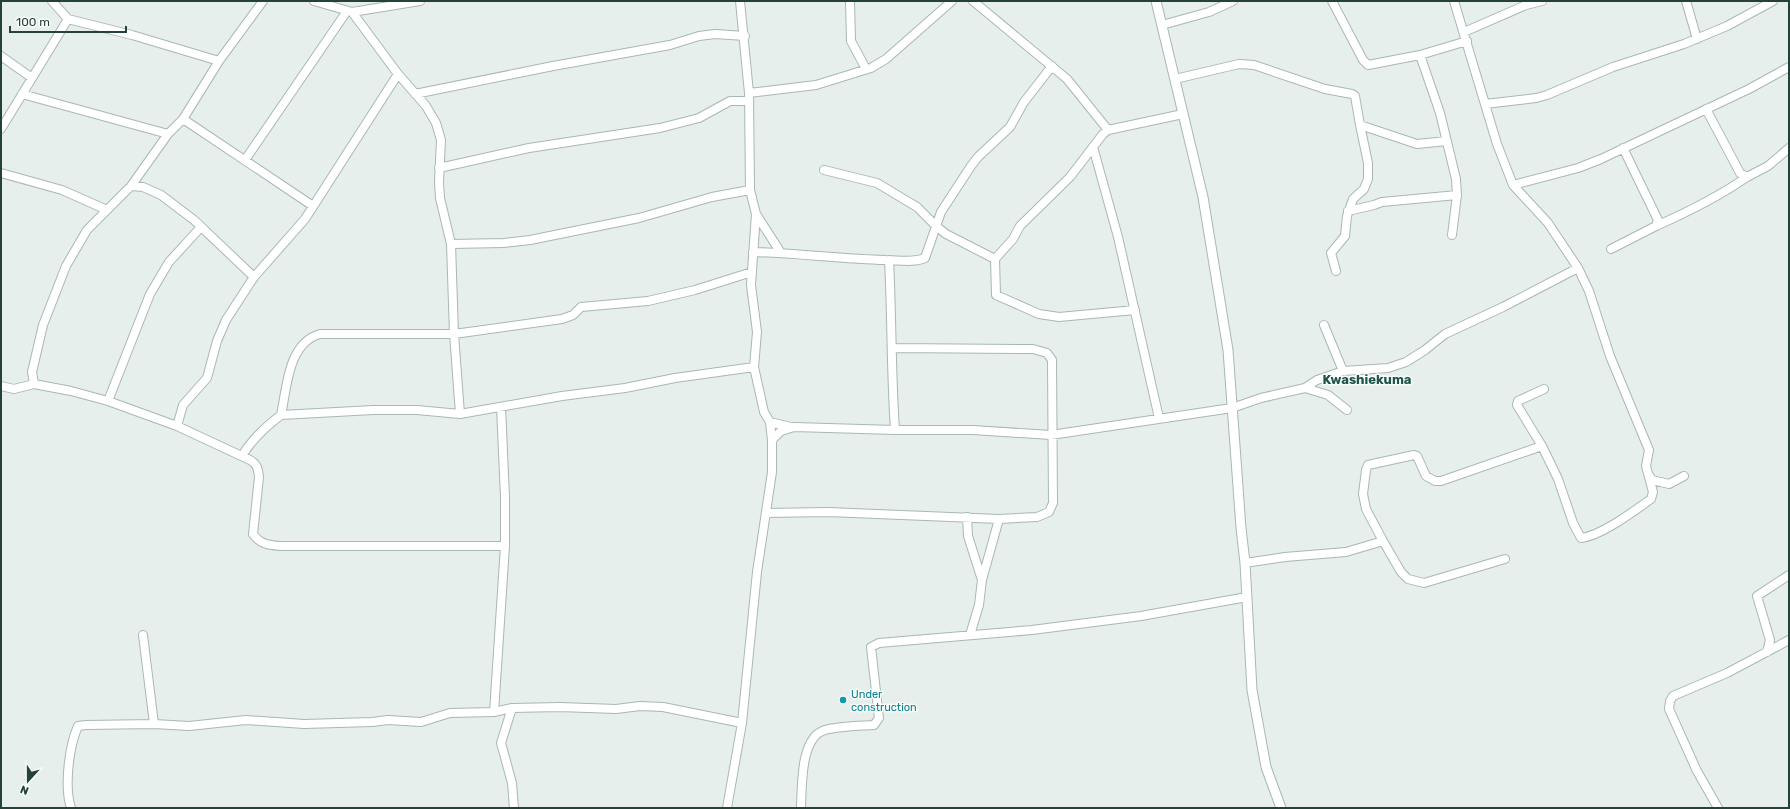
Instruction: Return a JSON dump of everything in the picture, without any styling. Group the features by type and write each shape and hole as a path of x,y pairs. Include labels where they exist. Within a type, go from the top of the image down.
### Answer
{"street":[{"path":"52,1 68,19 132,35 219,61"},
{"path":"34,384 32,372 43,325 66,266 87,230 131,186 168,134 183,119 219,61 263,1"},
{"path":"314,1 350,11 420,1"},
{"path":"727,808 742,723 757,572 772,472 772,440 770,422 764,412 754,367 757,332 751,286 756,214 750,190 749,97 745,36 740,1"},
{"path":"850,1 851,41 866,69"},
{"path":"439,168 529,148 660,128 699,118 730,101 816,85 866,69 886,59 952,1"},
{"path":"973,1 1072,84 1108,130"},
{"path":"1156,1 1203,197 1228,350 1245,564 1252,690 1266,767 1282,808"},
{"path":"1162,25 1214,11 1233,1"},
{"path":"1332,1 1363,60 1368,65 1420,55 1467,41"},
{"path":"1454,1 1497,144 1513,185 1548,223 1578,268 1589,291 1610,356 1649,450 1646,466 1653,492 1651,499 1618,522 1588,538 1582,538 1573,523 1558,479 1542,446 1517,405 1518,401 1522,398 1544,389"},
{"path":"1464,32 1526,5 1542,1"},
{"path":"1686,1 1698,38"},
{"path":"1485,104 1536,98 1547,95 1613,67 1684,44 1727,26 1773,1"},
{"path":"350,11 415,94 436,124 441,140 439,168 440,198 451,244 454,334 460,414"},
{"path":"245,160 350,11"},
{"path":"1,129 68,19"},
{"path":"415,94 553,66 670,45 699,36 715,34 745,36"},
{"path":"1420,55 1440,113 1456,179 1457,195 1452,235"},
{"path":"1,56 32,78"},
{"path":"1175,79 1239,64 1254,65 1325,89 1355,96 1368,163 1368,179 1364,189 1353,199 1348,210 1345,236 1331,253 1336,272"},
{"path":"753,252 855,259 914,260 925,258 941,212 974,161 1010,127 1024,102 1052,66"},
{"path":"1513,185 1583,166 1749,89 1789,67"},
{"path":"177,426 183,405 206,378 217,341 226,320 254,277 283,243 297,230 398,74"},
{"path":"22,94 168,134"},
{"path":"1706,109 1740,173 1747,177"},
{"path":"1135,310 1059,317 1039,314 996,295 995,259 1013,239 1020,226 1070,177 1103,134 1108,130 1183,114"},
{"path":"183,119 313,206"},
{"path":"1360,125 1417,144 1447,141"},
{"path":"1093,147 1118,237 1159,418"},
{"path":"1623,148 1658,220 1656,226"},
{"path":"1611,249 1656,226 1685,214 1718,196 1747,177 1768,166 1789,148"},
{"path":"824,170 877,183 917,207 946,234 995,259"},
{"path":"1,173 62,190 107,210"},
{"path":"131,186 154,190 201,227 254,277"},
{"path":"451,244 504,244 530,240 639,218 712,197 750,190"},
{"path":"1348,210 1374,206 1382,202 1457,195"},
{"path":"756,214 781,253"},
{"path":"108,401 150,294 169,262 201,227"},
{"path":"889,260 893,348 891,377 895,430"},
{"path":"770,422 794,427 895,430 974,430 1051,435 1232,408 1261,398 1305,388 1317,380 1343,371 1388,368 1406,362 1425,350 1445,334 1503,307 1578,268"},
{"path":"281,415 291,367 300,347 311,337 320,334 454,334 562,319 573,315 581,307 648,301 695,290 752,272"},
{"path":"1324,325 1343,371"},
{"path":"766,512 828,512 999,519 1037,517 1049,512 1053,503 1051,435 1052,360 1042,351 1033,349 893,348"},
{"path":"242,456 249,444 262,429 281,415 373,410 416,410 460,414 562,396 754,367"},
{"path":"1,386 14,389 34,384 71,391 108,401 177,426 242,456 255,464 258,469 253,534 258,540 267,545 505,546"},
{"path":"1305,388 1328,395 1347,410"},
{"path":"494,712 505,546 505,497 501,407"},
{"path":"772,440 781,431 794,427"},
{"path":"1505,558 1424,583 1419,583 1408,579 1401,572 1383,542 1364,502 1366,470 1368,465 1414,455 1420,459 1426,476 1435,481 1441,481 1542,446"},
{"path":"1648,476 1652,480 1669,484 1684,476"},
{"path":"967,517 968,536 982,580"},
{"path":"970,635 979,605 982,580 999,519"},
{"path":"1245,564 1286,557 1346,552 1383,542"},
{"path":"1767,652 1770,640 1757,596 1789,575"},
{"path":"801,808 805,758 811,740 824,730 874,725 879,718 871,647 884,642 1032,630 1141,616 1247,597"},
{"path":"143,635 154,724"},
{"path":"1718,808 1691,758 1669,709 1670,700 1673,696 1726,673 1789,640"},
{"path":"71,808 68,800 68,771 75,733 78,726 154,724 189,726 246,720 304,724 372,722 388,720 421,722 450,713 494,712 512,708 560,707 616,709 640,706 663,708 742,723"},
{"path":"512,708 501,743 512,783 514,808"}],"place":[{"name":"Under construction","path":"843,700"}],"district":[{"name":"Kwashiekuma","path":"1367,379"}]}
